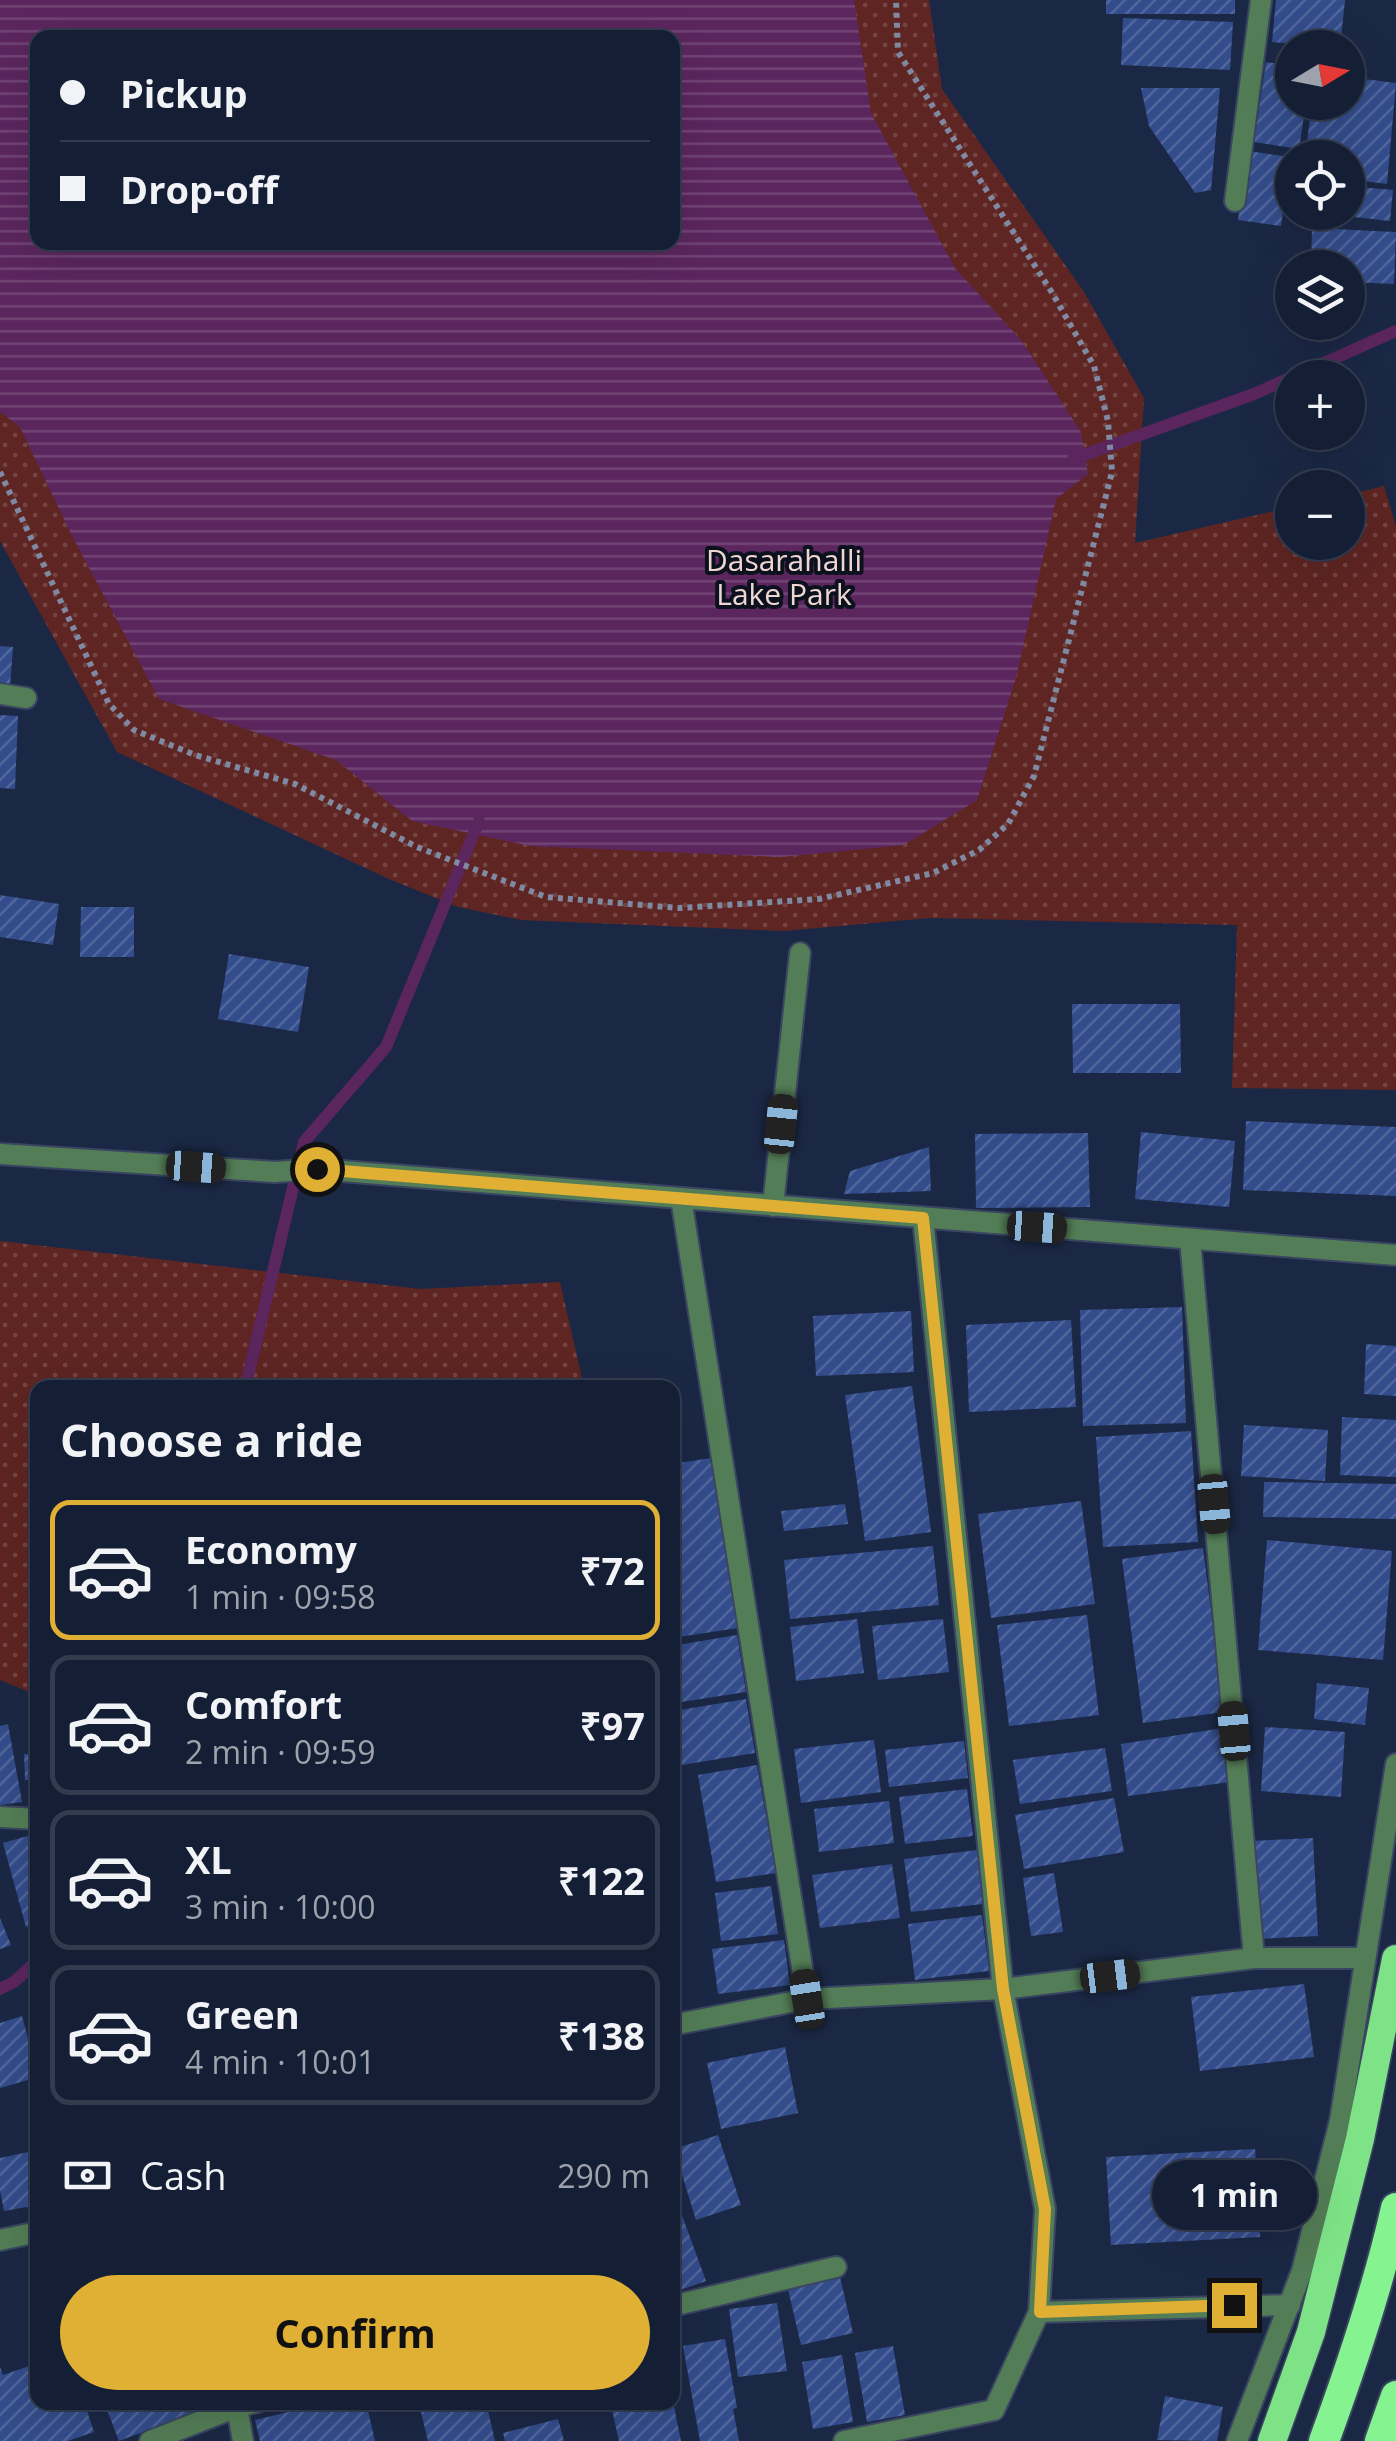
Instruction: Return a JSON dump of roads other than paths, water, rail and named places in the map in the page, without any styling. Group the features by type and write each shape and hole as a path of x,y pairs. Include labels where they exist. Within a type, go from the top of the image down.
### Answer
{"highway":[{"path":"1272,2441 1311,2332 1360,2139 1396,1959"},
{"path":"1324,2441 1396,2208"},
{"path":"1380,2441 1396,2396"}],"street":[{"path":"1235,201 1261,0"},
{"path":"0,694 26,698"},
{"path":"773,1206 800,953"},
{"path":"0,1154 275,1172 317,1169 1396,1255"},
{"path":"682,1198 807,1999"},
{"path":"844,2441 994,2410 1040,2312 1045,2209 1003,1989 923,1218"},
{"path":"1190,1239 1254,1958"},
{"path":"1237,2441 1302,2271 1340,2121 1396,1764"},
{"path":"0,1817 30,1819"},
{"path":"680,2024 807,1999 1003,1989 1254,1958 1365,1958"},
{"path":"0,2240 30,2234"},
{"path":"680,2304 836,2268"},
{"path":"1040,2312 1290,2305"},
{"path":"150,2441 228,2410"},
{"path":"243,2410 243,2441"}],"waterway":[{"path":"1073,459 1254,394 1396,331"},
{"path":"247,1380 304,1142 386,1047 479,821"},
{"path":"0,1989 30,1967"}],"park label":[{"name":"Dasarahalli Lake Park","path":"784,576"}]}
